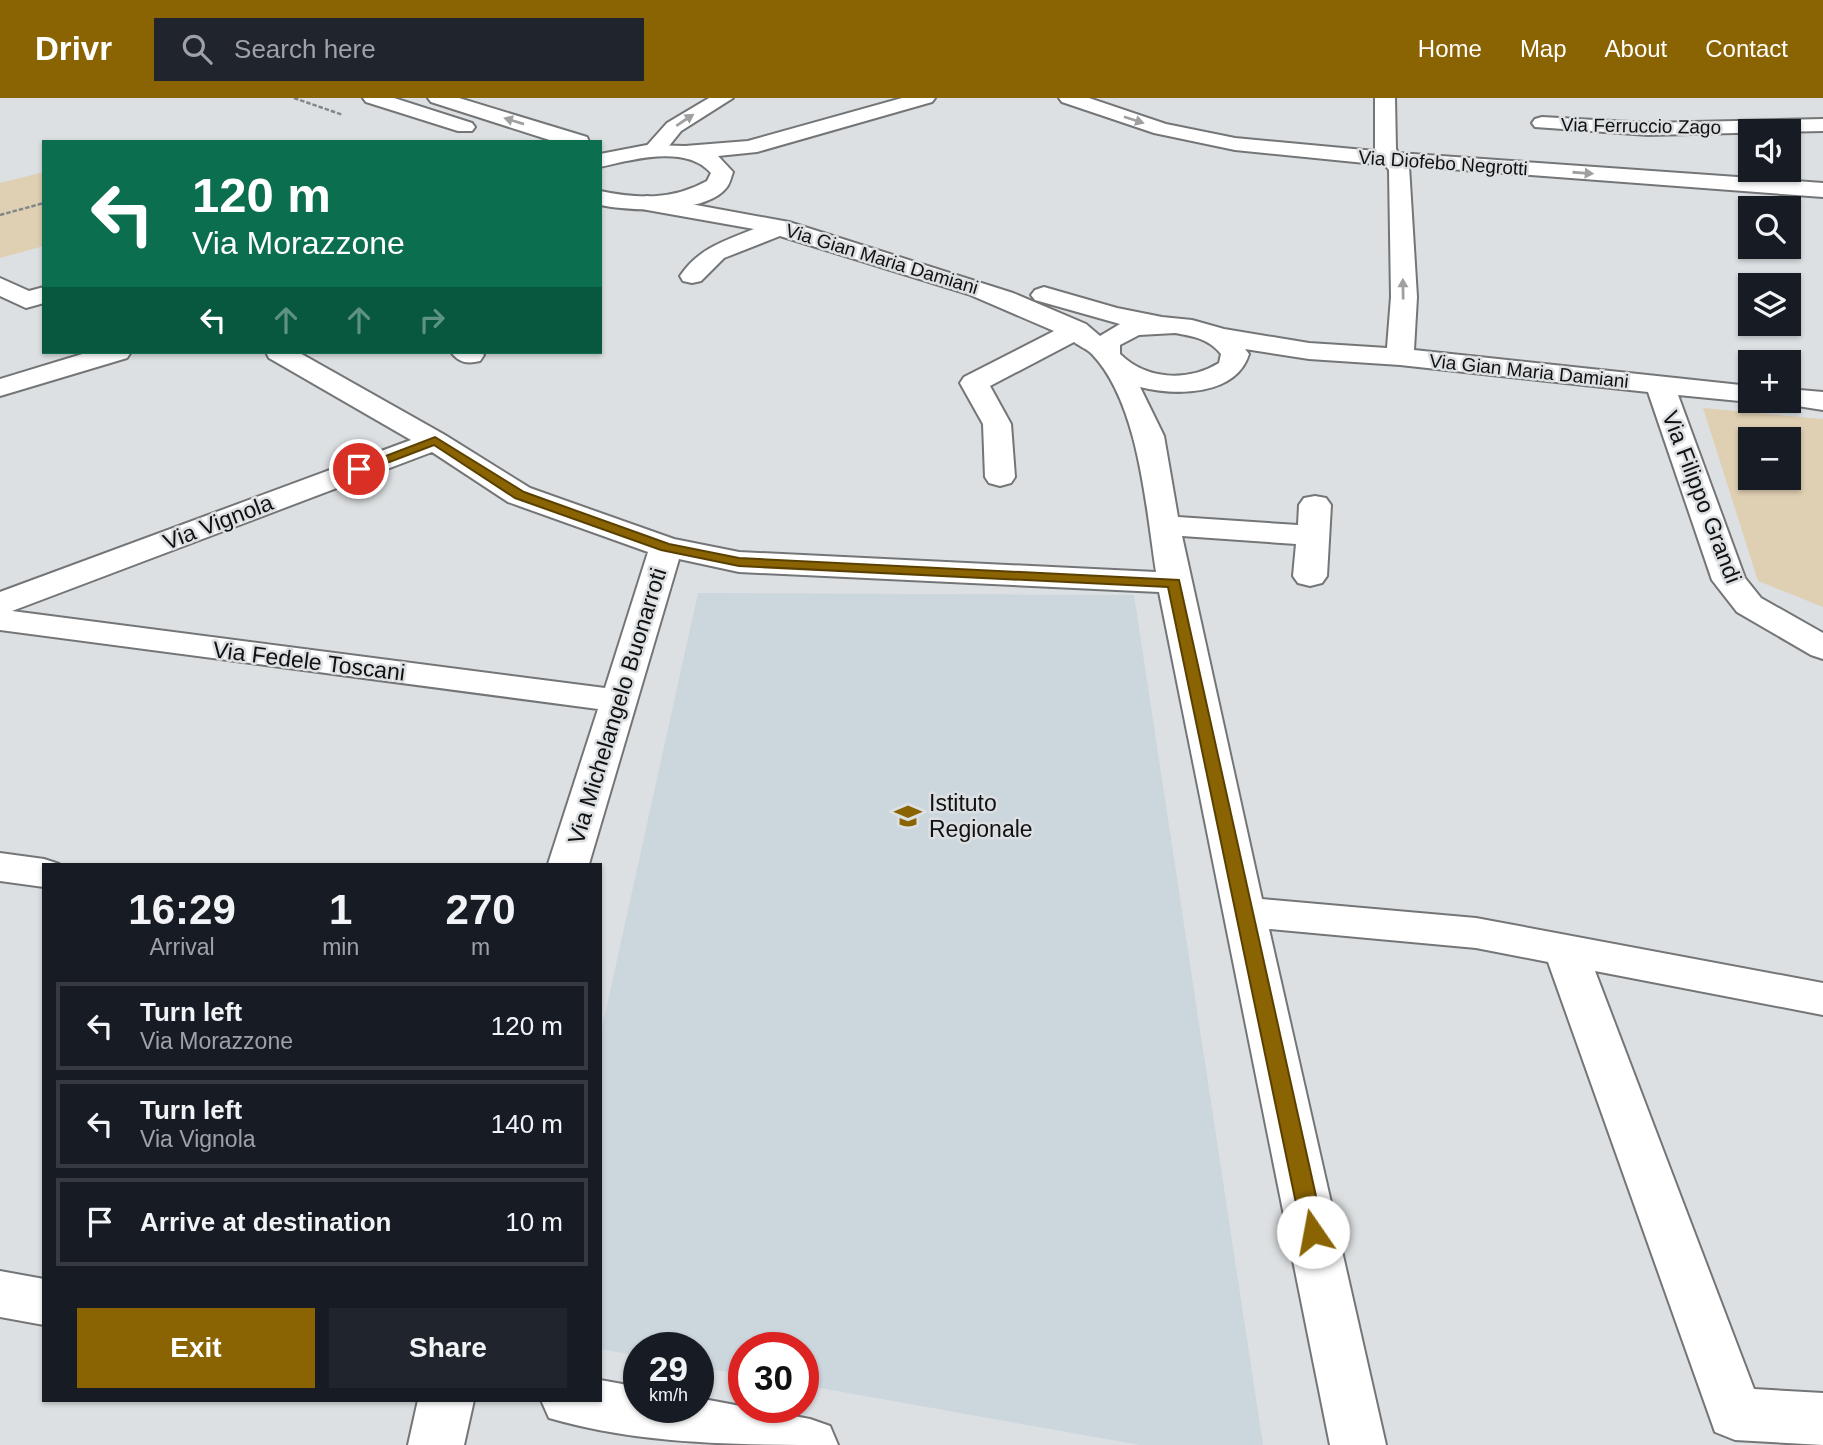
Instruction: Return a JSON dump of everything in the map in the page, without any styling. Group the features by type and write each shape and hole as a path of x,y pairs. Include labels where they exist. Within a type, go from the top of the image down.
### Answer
{"street":[{"path":"373,98 507,140"},
{"path":"438,98 573,140"},
{"path":"655,151 674,127 723,98"},
{"path":"602,161 655,151 715,151 749,147 925,98"},
{"name":"Via Diofebo Negrotti","path":"1069,98 1161,129 1234,144 1393,159 1823,190"},
{"path":"1385,98 1385,150 1400,169 1404,297 1400,357"},
{"name":"Via Ferruccio Zago","path":"1537,98 1554,170"},
{"name":"Via Ferruccio Zago","path":"1542,123 1648,129 1823,125"},
{"path":"602,147 703,157 719,166 722,176 732,189 743,193"},
{"path":"602,206 696,195 717,185 729,164 749,147"},
{"path":"602,198 639,203"},
{"name":"Via Gian Maria Damiani","path":"639,203 778,216 1113,315 1160,325 1190,327 1216,335 1309,351 1400,357 1738,393"},
{"path":"692,276 715,253 778,216"},
{"name":"Via Gian Maria Damiani","path":"778,216 1039,312 1077,330 1129,374 1157,381 1214,376 1309,351"},
{"path":"0,286 26,300 42,296"},
{"name":"Via Gian Maria Damiani","path":"1111,359 1107,343 1121,332 1160,325"},
{"path":"1000,477 997,424 974,383 1077,330"},
{"path":"1149,436 1166,412 1214,376 1231,367 1235,354 1231,347 1216,335"},
{"path":"0,388 110,354"},
{"path":"283,354 435,440 519,495 666,547 739,562 1174,583"},
{"path":"1111,359 1149,436 1174,583 1358,1445"},
{"name":"Via Filippo Grandi","path":"1660,385 1729,580 1749,605 1823,648"},
{"path":"1801,398 1823,401"},
{"name":"Via Vignola","path":"0,604 435,440"},
{"path":"1163,525 1314,520 1310,576"},
{"name":"Via Michelangelo Buonarroti","path":"569,863 666,547"},
{"name":"Via Fedele Toscani","path":"0,620 617,701"},
{"path":"0,867 42,873"},
{"path":"1245,912 1476,933 1823,999"},
{"path":"1565,950 1735,1414 1823,1419"},
{"path":"0,1294 42,1302"},
{"path":"436,1445 446,1402"},
{"path":"580,1402 810,1445"}],"path":[{"path":"0,215 42,204"}],"shaded area":[{"path":"42,172 42,247 0,258 0,183"},
{"path":"1703,408 1823,419 1823,607 1758,581"},
{"name":"Istituto Regionale","path":"698,593 1134,595 1263,1445 1140,1445 819,1388 819,1332 728,1332 728,1372 714,1370 714,1332 623,1332 623,1353 602,1349 602,1028"}],"place":[{"name":"Istituto Regionale","path":"908,816"}],"route":[{"path":"359,469 435,440 519,495 666,547 739,562 1174,583 1313,1232"}]}
